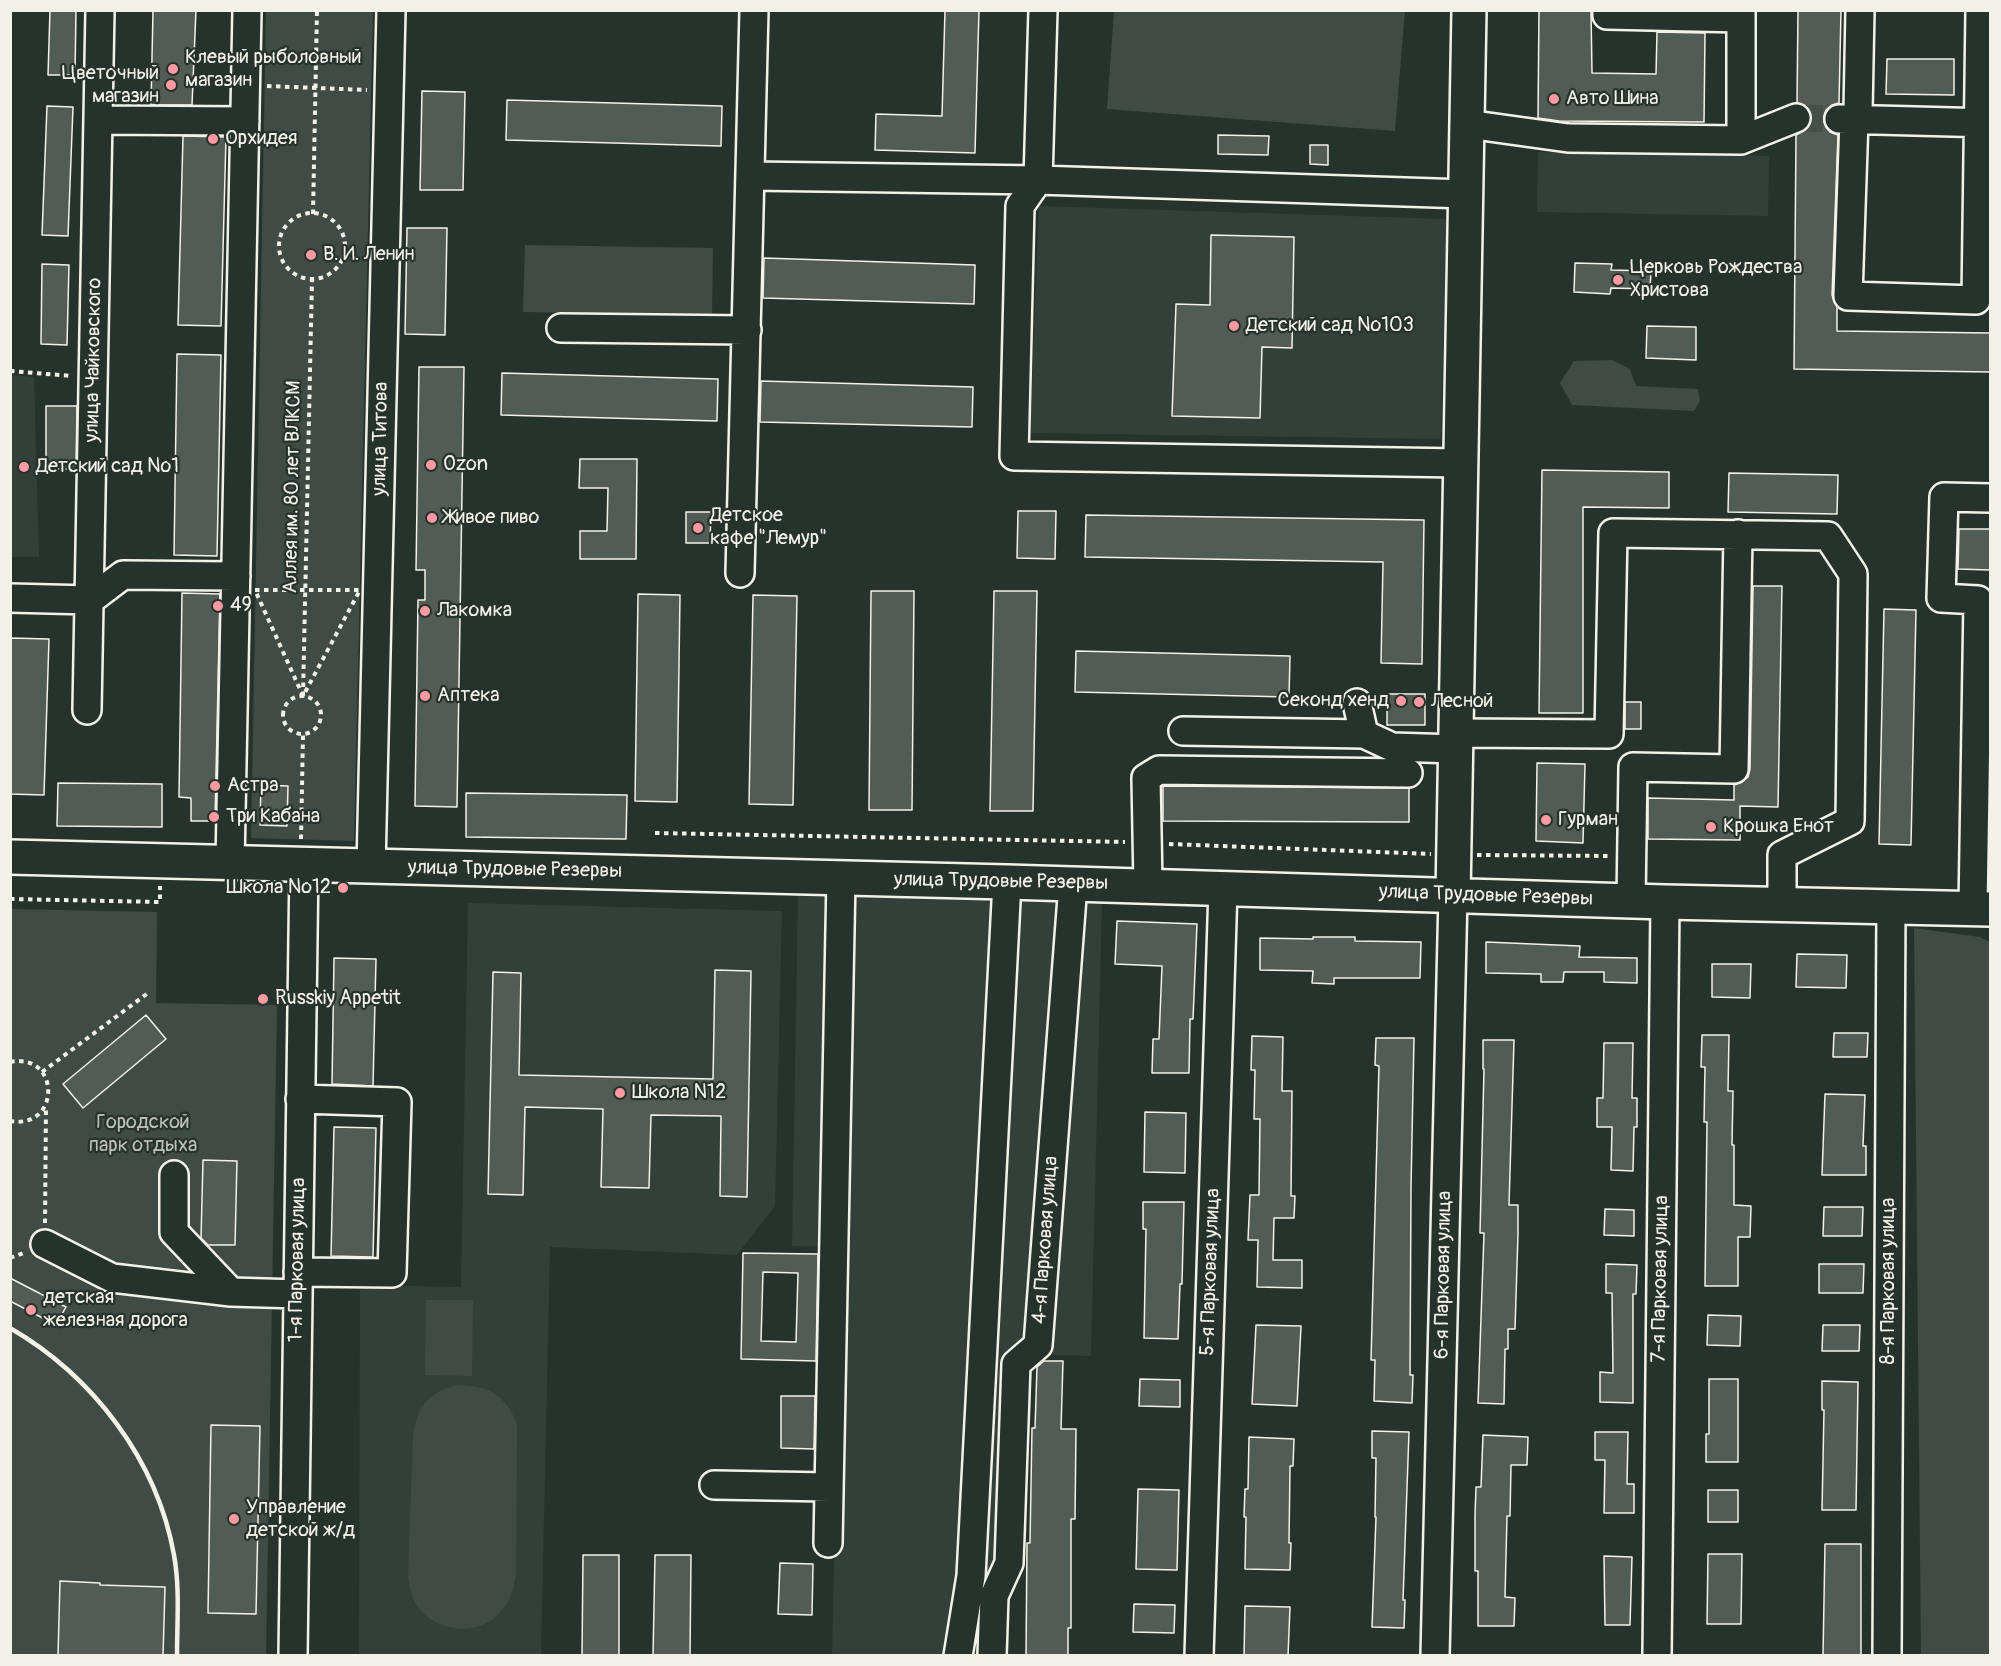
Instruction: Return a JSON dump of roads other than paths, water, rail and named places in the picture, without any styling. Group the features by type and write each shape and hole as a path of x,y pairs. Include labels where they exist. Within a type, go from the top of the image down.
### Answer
{"main road":[{"path":"1453,895 1469,10"},
{"name":"улица Трудовые Резервы","path":"10,857 230,863 302,852 371,867 1982,909"}],"street":[{"name":"улица Чайковского","path":"87,710 100,10"},
{"path":"230,863 247,10"},
{"name":"улица Титова","path":"371,867 391,10"},
{"path":"740,573 754,10"},
{"path":"1043,10 1038,180 1020,206 1014,456 1461,463"},
{"path":"1607,10 1607,15 1741,14 1741,140"},
{"path":"1847,119 1858,111 1860,10"},
{"path":"1847,119 1848,296 1976,300 1984,123 1980,10"},
{"path":"1467,124 1568,138 1741,140 1796,118"},
{"path":"1847,119 1984,123"},
{"path":"99,120 244,122"},
{"path":"751,176 1038,180 1466,194"},
{"path":"561,328 747,330"},
{"path":"1982,909 1978,600 1941,598 1944,497 1990,498"},
{"path":"1631,901 1633,767 1609,734 1613,533 1828,536 1853,574 1850,821 1782,855 1782,904"},
{"path":"1633,767 1734,769 1738,534"},
{"path":"10,598 90,600 123,575 236,576"},
{"path":"1357,703 1364,734"},
{"path":"1183,731 1364,734 1392,747 1456,741 1609,734"},
{"path":"1148,886 1146,778 1160,770 1408,773"},
{"name":"1-я Парковая улица","path":"293,1656 302,852"},
{"path":"828,1543 841,878"},
{"path":"958,1656 971,1576 1007,882"},
{"name":"4-я Парковая улица","path":"992,1656 994,1596 1009,1563 1016,1364 1038,1345 1073,884"},
{"name":"5-я Парковая улица","path":"1199,1656 1223,888"},
{"name":"6-я Парковая улица","path":"1435,1656 1453,895"},
{"name":"7-я Парковая улица","path":"1658,1656 1665,902"},
{"name":"8-я Парковая улица","path":"1887,1656 1891,906"},
{"path":"45,1244 112,1278 231,1292 392,1273 397,1102 300,1099"},
{"path":"174,1175 174,1232 231,1292"},
{"path":"714,1485 829,1487"}],"tunnel":[{"path":"1796,118 1839,119"}],"railway":[{"path":"10,1328 68,1370 94,1396 117,1424 137,1454 153,1486 174,1555 178,1592 177,1656"}],"place":[{"name":"Клевый рыболовный магазин","path":"173,69"},
{"name":"Цветочный магазин","path":"171,85"},
{"name":"Авто Шина","path":"1554,99"},
{"name":"Орхидея","path":"213,139"},
{"name":"В. И. Ленин","path":"311,255"},
{"name":"Церковь Рождества Христова","path":"1618,280"},
{"name":"Детский сад №103","path":"1234,326"},
{"name":"Ozon","path":"431,465"},
{"name":"Детский сад №1","path":"24,467"},
{"name":"Живое пиво","path":"432,518"},
{"name":"Детское кафе \"Лемур\"","path":"698,528"},
{"name":"49","path":"218,606"},
{"name":"Лакомка","path":"425,611"},
{"name":"Аптека","path":"425,696"},
{"name":"Секонд хенд","path":"1401,701"},
{"name":"Лесной","path":"1419,702"},
{"name":"Астра","path":"215,786"},
{"name":"Три Кабана","path":"214,817"},
{"name":"Гурман","path":"1546,820"},
{"name":"Крошка Енот","path":"1711,827"},
{"name":"Школа №12","path":"343,888"},
{"name":"Russkiy Appetit","path":"263,999"},
{"name":"Школа N12","path":"620,1093"},
{"name":"детская железная дорога","path":"31,1310"},
{"name":"Управление детской ж/д","path":"234,1519"}],"park label":[{"name":"Городской парк отдыха","path":"143,1134"}]}
